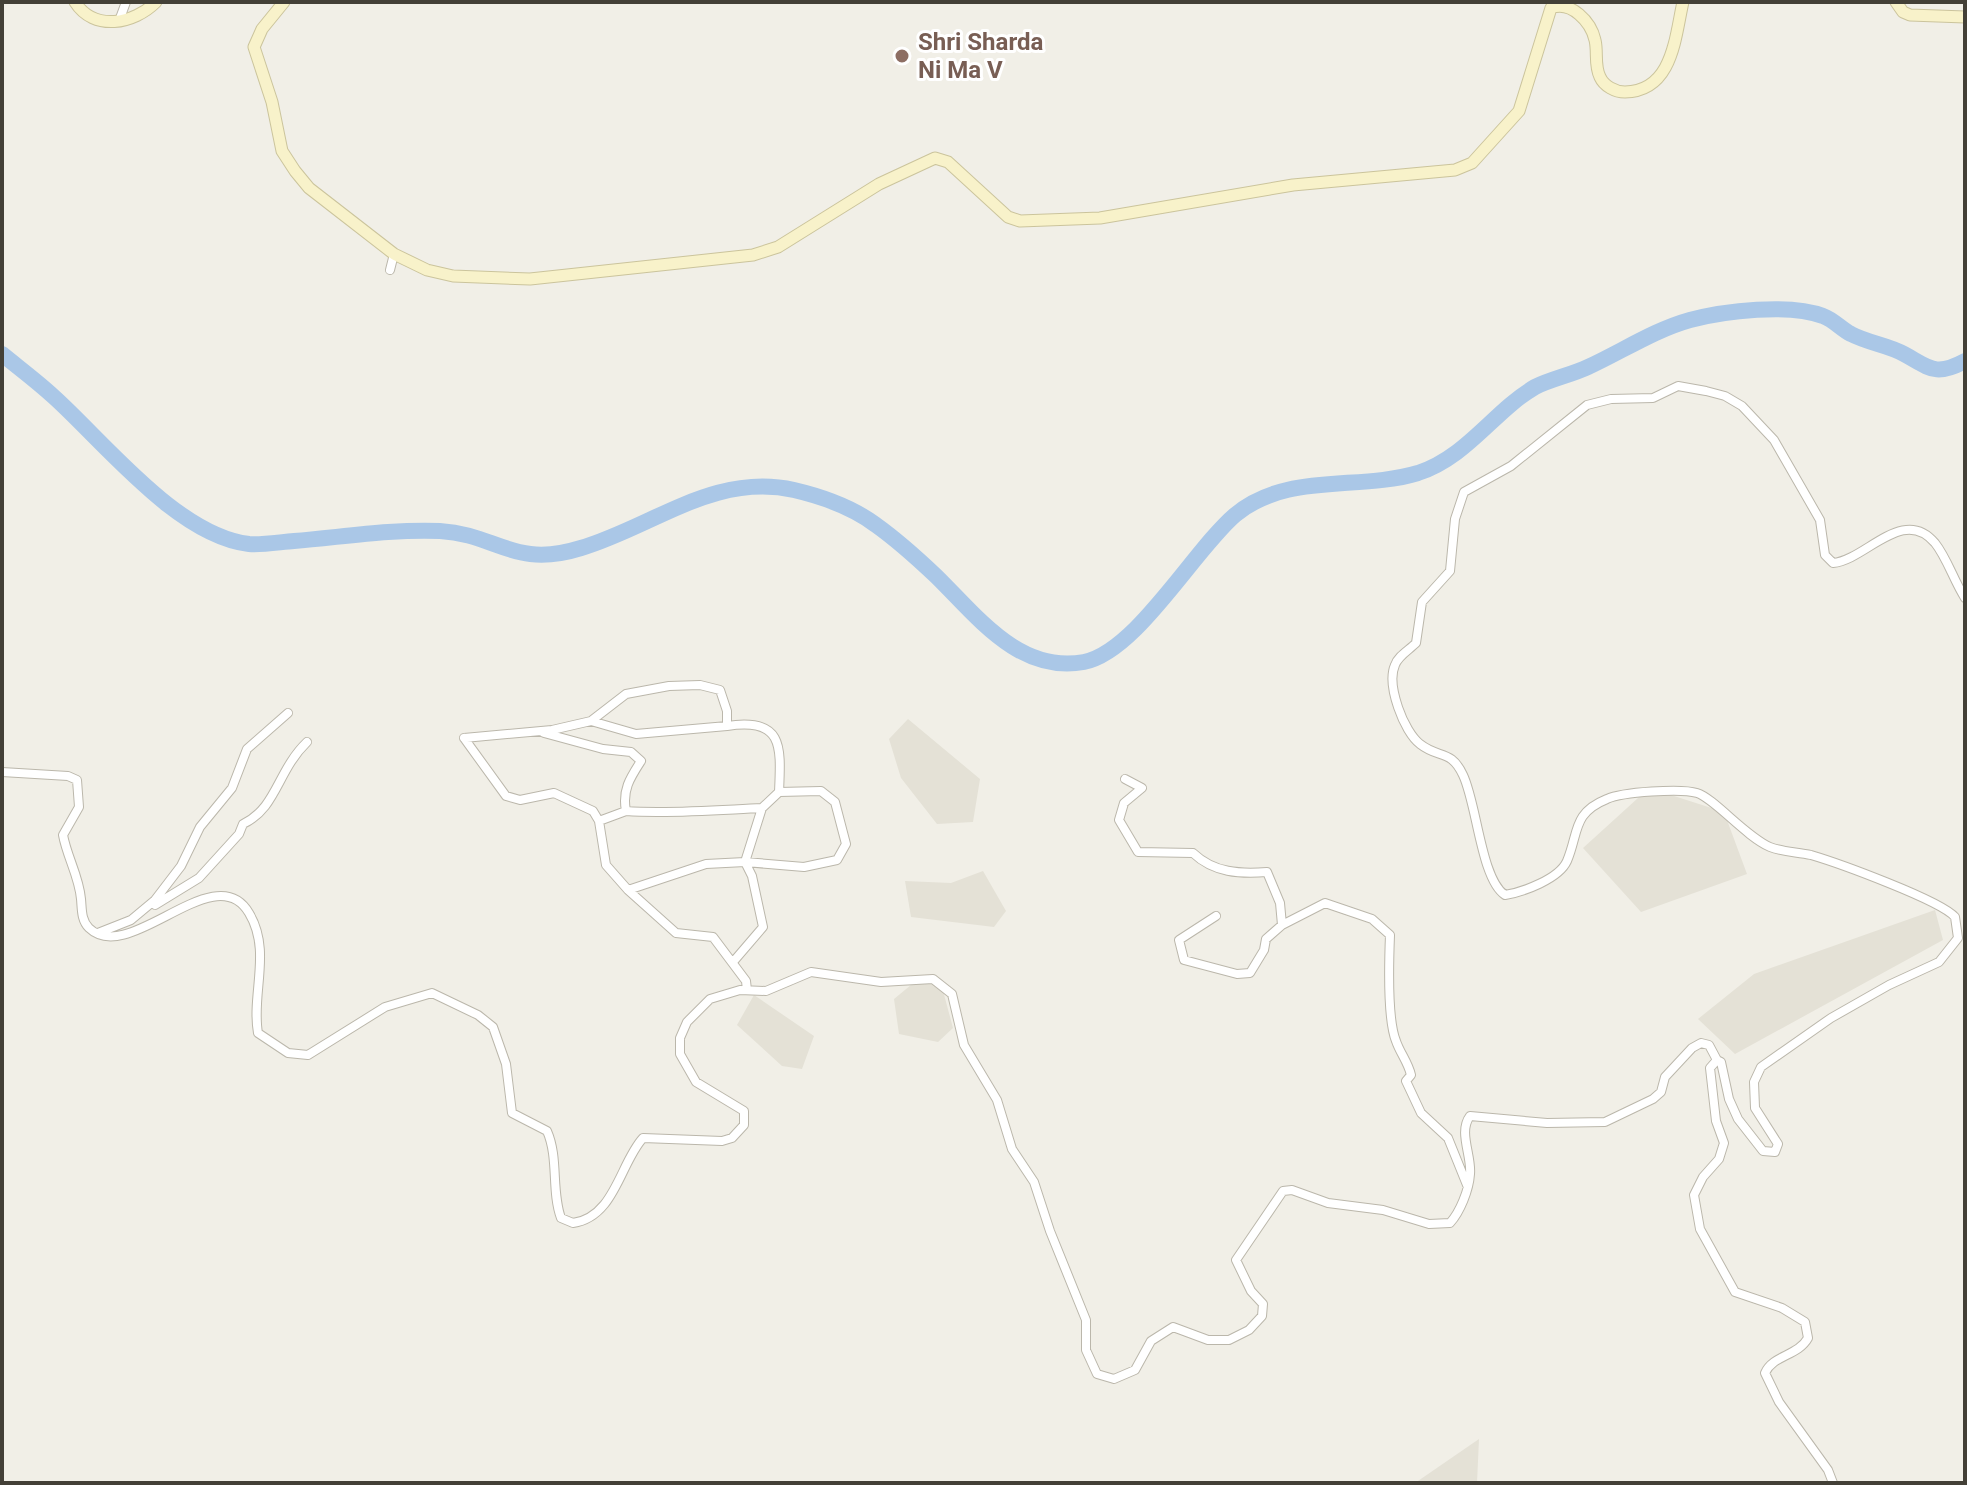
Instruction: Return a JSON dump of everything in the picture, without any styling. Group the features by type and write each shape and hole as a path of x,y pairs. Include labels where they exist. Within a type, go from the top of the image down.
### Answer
{"main road":[{"path":"75,2 81,12 94,20 119,21 147,11 156,2"},
{"path":"284,2 262,29 254,47 272,102 282,151 309,188 394,254 427,270 484,279 530,279 735,259 778,247 879,184 935,158 948,162 1008,217 1020,221 1100,218 1293,185 1455,170 1472,163 1519,111 1546,20 1556,5 1582,15 1595,40 1600,77 1614,90 1624,92 1652,83 1668,67 1683,2"},
{"path":"1896,2 1903,12 1910,15 1965,17"}],"street":[{"path":"119,21 126,2"},
{"path":"390,270 394,254"},
{"path":"2,772 68,776 77,780 79,807 63,835 78,878 82,915 89,929 97,933 126,936 205,899 236,900 249,912 258,933 261,972 258,1033 295,1055 308,1055 385,1007 424,993 432,993 478,1015 498,1035 512,1113 539,1126 549,1136 558,1210 561,1218 573,1223 586,1219 611,1194 643,1138 701,1142 722,1141 739,1134 744,1125 744,1111 696,1082 683,1064 679,1046 687,1022 698,1008 718,995 747,990 766,991 811,972 881,982 924,978 947,987 964,1045 997,1100 1012,1149 1034,1182 1086,1320 1089,1360 1102,1376 1122,1378 1135,1370 1151,1341 1165,1330 1173,1327 1217,1341 1249,1330 1264,1308 1236,1260 1283,1191 1442,1225 1455,1217 1471,1176 1464,1126 1470,1116 1547,1123 1605,1122 1643,1105 1661,1092 1665,1077 1692,1048 1709,1045 1723,1065 1729,1099 1738,1119 1763,1151 1775,1152 1778,1144 1755,1108 1754,1082 1761,1067 1831,1018 1889,985 1939,962 1958,938 1959,924 1949,910 1937,902 1816,857 1772,848 1732,823 1707,798 1691,792 1619,795 1594,805 1582,815 1570,841 1568,859 1558,874 1512,894 1499,891 1489,873 1475,802 1463,774 1450,755 1423,746 1412,737 1394,685 1396,661 1416,643 1422,602 1450,571 1455,519 1464,492 1511,466 1587,405 1611,399 1653,398 1678,386 1706,391 1725,396 1742,406 1761,423 1785,455 1799,488 1820,520 1828,560 1833,563 1846,561 1863,553 1888,534 1913,530 1937,545 1965,598"},
{"path":"591,721 626,694 669,686 700,685 720,690 727,711 727,726"},
{"path":"131,920 155,900 181,866 200,827 232,788 247,749 288,713"},
{"path":"747,990 733,962 713,937 676,933 628,890 606,865 599,821 593,811 576,800 554,793 520,800 506,796 464,738 535,731 591,721 636,734 750,722 774,736 781,747 779,792"},
{"path":"535,731 603,749 631,752 641,761 629,779 624,796 626,811"},
{"path":"97,933 131,920 199,878 239,834 243,824 260,816 280,776 307,742"},
{"path":"1125,779 1142,788 1124,803 1119,820 1138,852 1193,853 1206,866 1241,874 1267,872 1280,903 1282,925"},
{"path":"628,890 706,864 745,862 804,867 837,860 846,844 835,802 821,791 779,792 762,808 745,862 752,876 763,927 733,962"},
{"path":"599,821 626,811 660,813 688,809 762,808"},
{"path":"1216,916 1179,940 1184,960 1237,974 1250,973 1264,950 1266,939 1282,925 1325,903 1372,919 1390,935 1390,1015 1396,1042 1411,1075 1406,1081 1421,1113 1448,1138 1467,1185"},
{"path":"1717,1060 1710,1068 1712,1092 1716,1121 1724,1143 1719,1159 1697,1186 1696,1217 1712,1255 1735,1292 1782,1308 1805,1322 1808,1338 1803,1347 1768,1367 1767,1381 1828,1470 1833,1483"}],"shaded area":[{"path":"908,719 980,779 973,822 937,824 901,778 889,739"},
{"path":"1649,788 1724,812 1747,874 1641,912 1583,848"},
{"path":"983,871 1006,911 994,927 911,917 905,881 951,883"},
{"path":"1935,910 1943,940 1735,1054 1698,1019 1754,974"},
{"path":"917,980 942,987 953,1028 938,1042 899,1034 894,999"},
{"path":"754,995 814,1036 802,1069 782,1066 737,1025"},
{"path":"1479,1439 1477,1483 1415,1483"}],"waterway":[{"path":"2,354 48,391 144,485 196,524 222,537 260,544 385,532 440,531 459,533 522,553 539,555 581,548 607,539 711,495 765,486 794,490 837,503 867,519 914,556 1001,638 1019,651 1061,663 1084,662 1104,654 1124,640 1164,598 1219,531 1235,515 1255,502 1299,488 1395,478 1435,466 1466,445 1506,408 1535,387 1588,367 1677,324 1738,311 1775,309 1809,312 1831,320 1864,340 1898,351 1933,369 1946,369 1965,361"}],"place":[{"name":"Shri Sharda Ni Ma V","path":"902,56"}]}
